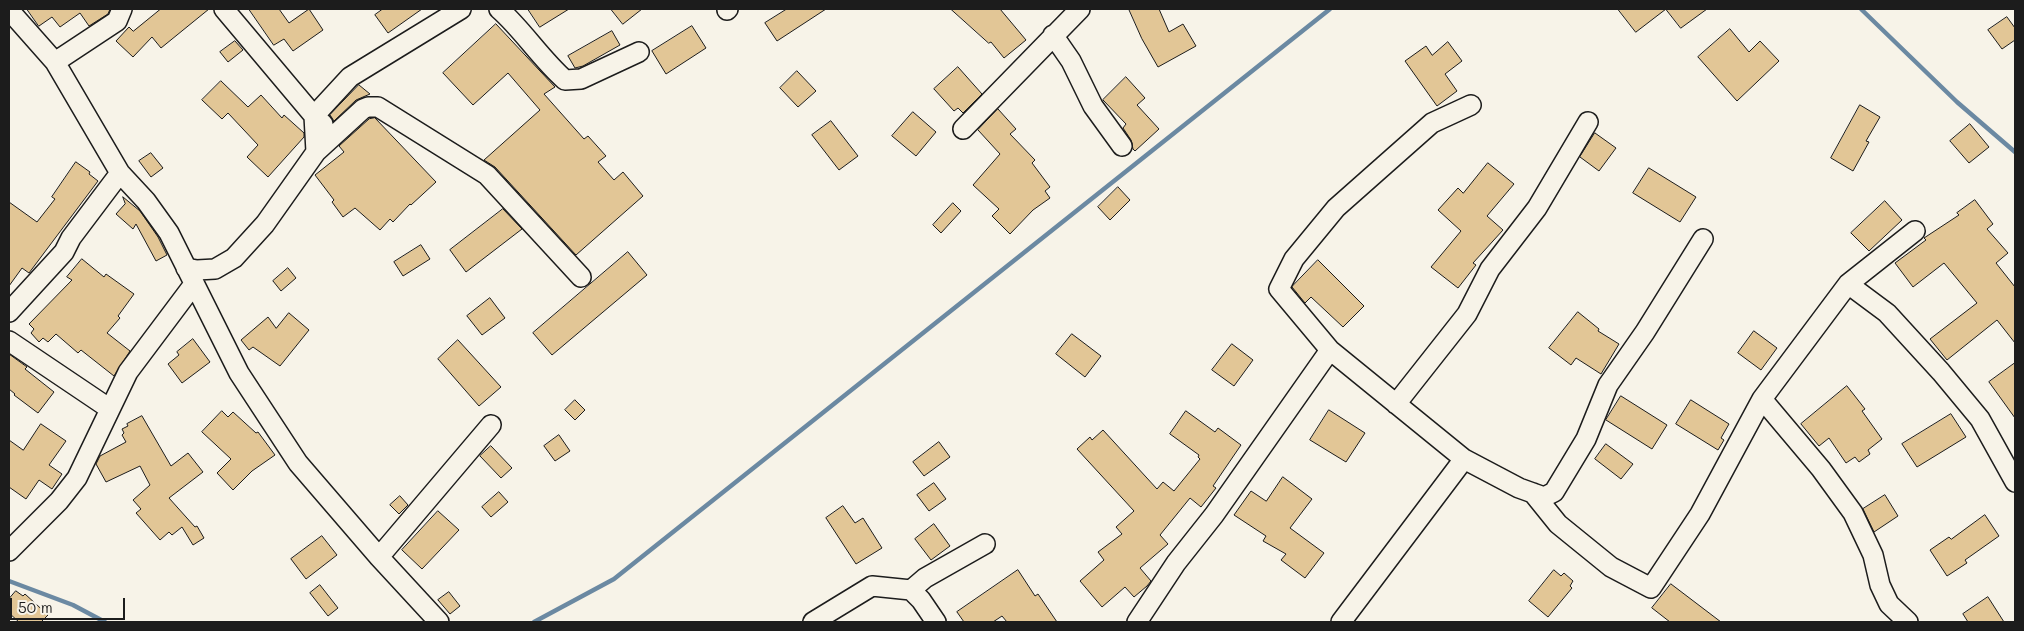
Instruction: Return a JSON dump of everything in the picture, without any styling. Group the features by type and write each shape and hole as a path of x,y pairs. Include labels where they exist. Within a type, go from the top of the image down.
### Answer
{"street":[{"path":"56,62 117,21 122,9"},
{"path":"224,9 314,116 336,134"},
{"path":"316,152 314,116 350,76 461,9"},
{"path":"499,9 513,21 549,66 564,80 581,79 639,52"},
{"path":"963,129 1080,9"},
{"path":"9,10 56,62 120,173 146,201 169,233 239,372 298,463 379,557 439,622"},
{"path":"1053,35 1071,61 1093,106 1122,146"},
{"path":"1471,105 1432,123 1336,208 1294,259 1279,289 1330,350 1464,459 1518,488 1544,496 1554,492 1586,439 1608,384 1645,332 1702,239"},
{"path":"9,551 59,501 74,483 128,372 190,276 197,270 215,268 234,258 265,224 316,152 363,109 378,107 487,175 581,277"},
{"path":"1396,404 1467,314 1490,268 1537,208 1588,122"},
{"path":"9,312 64,252 71,238 120,173"},
{"path":"1533,493 1558,524 1611,566 1651,588 1700,514 1762,399 1848,284 1915,231"},
{"path":"1848,284 1887,313 1941,372 1980,419 2015,482"},
{"path":"9,341 110,409"},
{"path":"1137,622 1176,563 1214,514 1330,350"},
{"path":"1762,399 1821,469 1853,513 1873,555 1880,585 1889,604 1908,622"},
{"path":"379,557 492,425"},
{"path":"1341,622 1464,459"},
{"path":"911,590 925,578 985,544"},
{"path":"813,622 872,586 911,590 921,600 936,622"}],"building":[{"path":"27,9 110,9 108,14 89,26 80,13 60,27 52,17 39,26"},
{"path":"161,9 209,9 161,48 152,37 133,57 116,41 129,27 133,31"},
{"path":"249,9 279,9 289,23 309,9 323,30 293,51 284,39 274,45"},
{"path":"383,9 422,9 388,33 375,15"},
{"path":"528,9 569,9 540,27"},
{"path":"611,9 642,9 623,24"},
{"path":"787,9 826,9 777,41 765,23"},
{"path":"951,9 1000,9 1026,40 1004,58 991,42 989,43"},
{"path":"1129,9 1159,9 1169,32 1183,24 1196,46 1158,67 1142,39"},
{"path":"1618,9 1666,9 1636,32"},
{"path":"1666,9 1707,9 1681,28"},
{"path":"2007,17 2015,28 2015,40 2002,49 1988,30"},
{"path":"496,24 555,87 544,94 584,139 588,136 606,156 598,162 614,180 623,172 643,196 576,255 495,167 484,160 540,110 508,73 473,105 443,73"},
{"path":"692,26 706,48 666,74 652,51"},
{"path":"1730,29 1749,52 1760,41 1779,61 1737,101 1698,57"},
{"path":"612,31 620,45 583,66 575,68 568,56"},
{"path":"235,41 243,50 228,62 220,52"},
{"path":"1448,42 1462,61 1445,74 1457,91 1437,106 1405,61 1426,46 1432,55"},
{"path":"958,67 982,94 963,113 958,108 954,111 934,89"},
{"path":"797,71 816,91 798,107 780,88"},
{"path":"1126,77 1145,98 1137,105 1159,129 1135,151 1131,140 1123,128 1126,124 1103,100"},
{"path":"221,81 248,107 261,95 282,118 284,115 304,133 304,137 268,177 247,157 258,145 228,113 222,119 202,100"},
{"path":"359,85 370,94 356,100 334,121 330,115"},
{"path":"1860,105 1880,117 1866,141 1869,142 1853,171 1831,158"},
{"path":"998,109 1016,129 1010,134 1035,160 1032,163 1050,187 1045,191 1050,198 1033,210 1010,234 992,216 999,209 973,185 1000,154 978,130"},
{"path":"913,112 936,132 916,156 892,136"},
{"path":"375,118 436,182 410,204 393,222 390,219 380,230 355,208 343,217 332,202 334,200 315,175 344,152 339,146 369,119"},
{"path":"831,121 858,156 839,170 812,135"},
{"path":"1970,124 1989,147 1969,163 1950,141"},
{"path":"1595,133 1616,148 1599,171 1580,157"},
{"path":"151,153 163,168 151,177 139,161"},
{"path":"76,162 90,172 89,174 98,181 29,273 22,268 9,286 9,202 37,222 55,199 52,197"},
{"path":"1488,163 1514,184 1487,216 1503,230 1473,263 1476,265 1458,288 1431,267 1461,231 1438,210 1458,188 1463,193"},
{"path":"1649,168 1696,197 1680,222 1633,193"},
{"path":"1118,187 1130,200 1110,220 1098,207"},
{"path":"123,197 140,211 158,237 167,255 156,261 136,224 133,229 116,214 125,204"},
{"path":"1975,200 1993,224 1987,229 2008,253 1996,263 2015,287 2015,343 1997,320 1947,360 1930,339 1977,303 1944,263 1913,287 1895,263 1926,240 1924,238 1959,215 1957,213"},
{"path":"1885,201 1902,220 1869,251 1851,233"},
{"path":"953,203 961,211 941,233 933,225"},
{"path":"503,209 522,229 466,272 450,250"},
{"path":"421,245 430,259 403,276 394,262"},
{"path":"628,252 647,275 552,355 533,333"},
{"path":"82,259 104,277 106,274 134,294 118,316 120,318 107,333 130,351 114,376 81,350 78,353 56,334 48,342 43,338 39,342 31,333 34,329 29,324 72,280 67,277"},
{"path":"1318,260 1364,306 1343,327 1311,297 1305,303 1292,287"},
{"path":"288,268 296,278 281,291 273,281"},
{"path":"490,298 505,318 482,335 467,316"},
{"path":"1578,312 1599,329 1598,331 1619,344 1601,374 1576,358 1571,365 1549,348"},
{"path":"289,313 309,330 280,366 253,347 249,350 241,340 268,317 276,328"},
{"path":"1754,331 1777,348 1761,370 1738,353"},
{"path":"1072,334 1101,356 1085,377 1056,354"},
{"path":"193,339 210,362 182,383 168,364 179,355 177,352"},
{"path":"458,340 501,387 479,406 438,359"},
{"path":"1232,344 1253,360 1234,386 1212,370"},
{"path":"9,354 27,367 25,369 54,392 38,413 9,389"},
{"path":"2015,363 2015,418 1989,382"},
{"path":"1847,386 1865,409 1862,411 1882,439 1868,450 1870,454 1859,462 1855,457 1846,463 1829,438 1819,446 1801,424"},
{"path":"1621,396 1667,425 1652,449 1606,420"},
{"path":"575,400 585,410 575,420 565,410"},
{"path":"1691,400 1729,424 1721,438 1724,440 1718,450 1676,424"},
{"path":"1329,410 1365,433 1346,462 1310,440"},
{"path":"222,411 228,417 233,412 256,433 258,432 275,455 252,471 233,490 217,473 231,459 202,432"},
{"path":"1186,411 1215,432 1218,428 1241,445 1213,486 1216,488 1201,507 1190,498 1160,535 1168,544 1140,568 1151,581 1147,586 1134,597 1125,587 1102,607 1080,581 1104,560 1098,552 1122,534 1116,527 1134,511 1077,449 1090,437 1092,440 1103,430 1157,489 1163,482 1174,491 1200,459 1199,455 1170,434"},
{"path":"1951,414 1966,437 1917,467 1902,444"},
{"path":"142,416 171,466 188,453 203,472 169,498 195,527 197,526 204,538 193,545 182,527 172,535 169,532 160,540 136,513 141,509 133,500 150,485 140,466 106,482 96,464 100,456 126,442 122,435 124,433 122,429"},
{"path":"41,424 66,441 49,465 62,474 52,489 39,480 26,499 9,487 9,440 23,450"},
{"path":"559,435 570,451 555,461 544,446"},
{"path":"939,442 950,457 924,476 913,462"},
{"path":"1606,444 1633,464 1621,479 1595,459"},
{"path":"491,446 512,468 501,478 480,456"},
{"path":"1283,477 1312,499 1290,528 1324,553 1305,578 1281,560 1286,554 1263,541 1266,536 1234,515 1251,491 1266,501"},
{"path":"934,483 946,499 929,511 917,495"},
{"path":"499,492 508,502 491,517 482,507"},
{"path":"1885,495 1898,516 1874,532 1863,509"},
{"path":"400,496 408,505 399,514 390,505"},
{"path":"843,506 855,523 863,518 882,548 856,564 826,518"},
{"path":"438,511 459,530 422,569 402,550"},
{"path":"1985,515 1999,536 1965,560 1967,563 1947,576 1930,550 1949,537 1951,539"},
{"path":"934,524 950,546 931,560 915,539"},
{"path":"322,536 337,555 306,579 291,559"},
{"path":"1018,570 1035,596 1038,594 1057,622 1007,622 1002,616 993,622 964,622 957,612"},
{"path":"1554,570 1561,576 1564,573 1573,581 1570,586 1572,588 1548,617 1529,601"},
{"path":"1671,584 1721,622 1670,622 1652,608"},
{"path":"320,585 338,608 328,616 310,593"},
{"path":"16,591 23,596 25,594 48,615 41,622 19,622 9,613 9,599"},
{"path":"449,592 460,606 450,614 438,600"},
{"path":"1988,597 2004,622 1968,622 1963,614"}],"waterway":[{"path":"534,622 614,579 1330,9"},
{"path":"1861,9 1957,102 2015,152"},
{"path":"9,581 73,605 105,622"}]}
